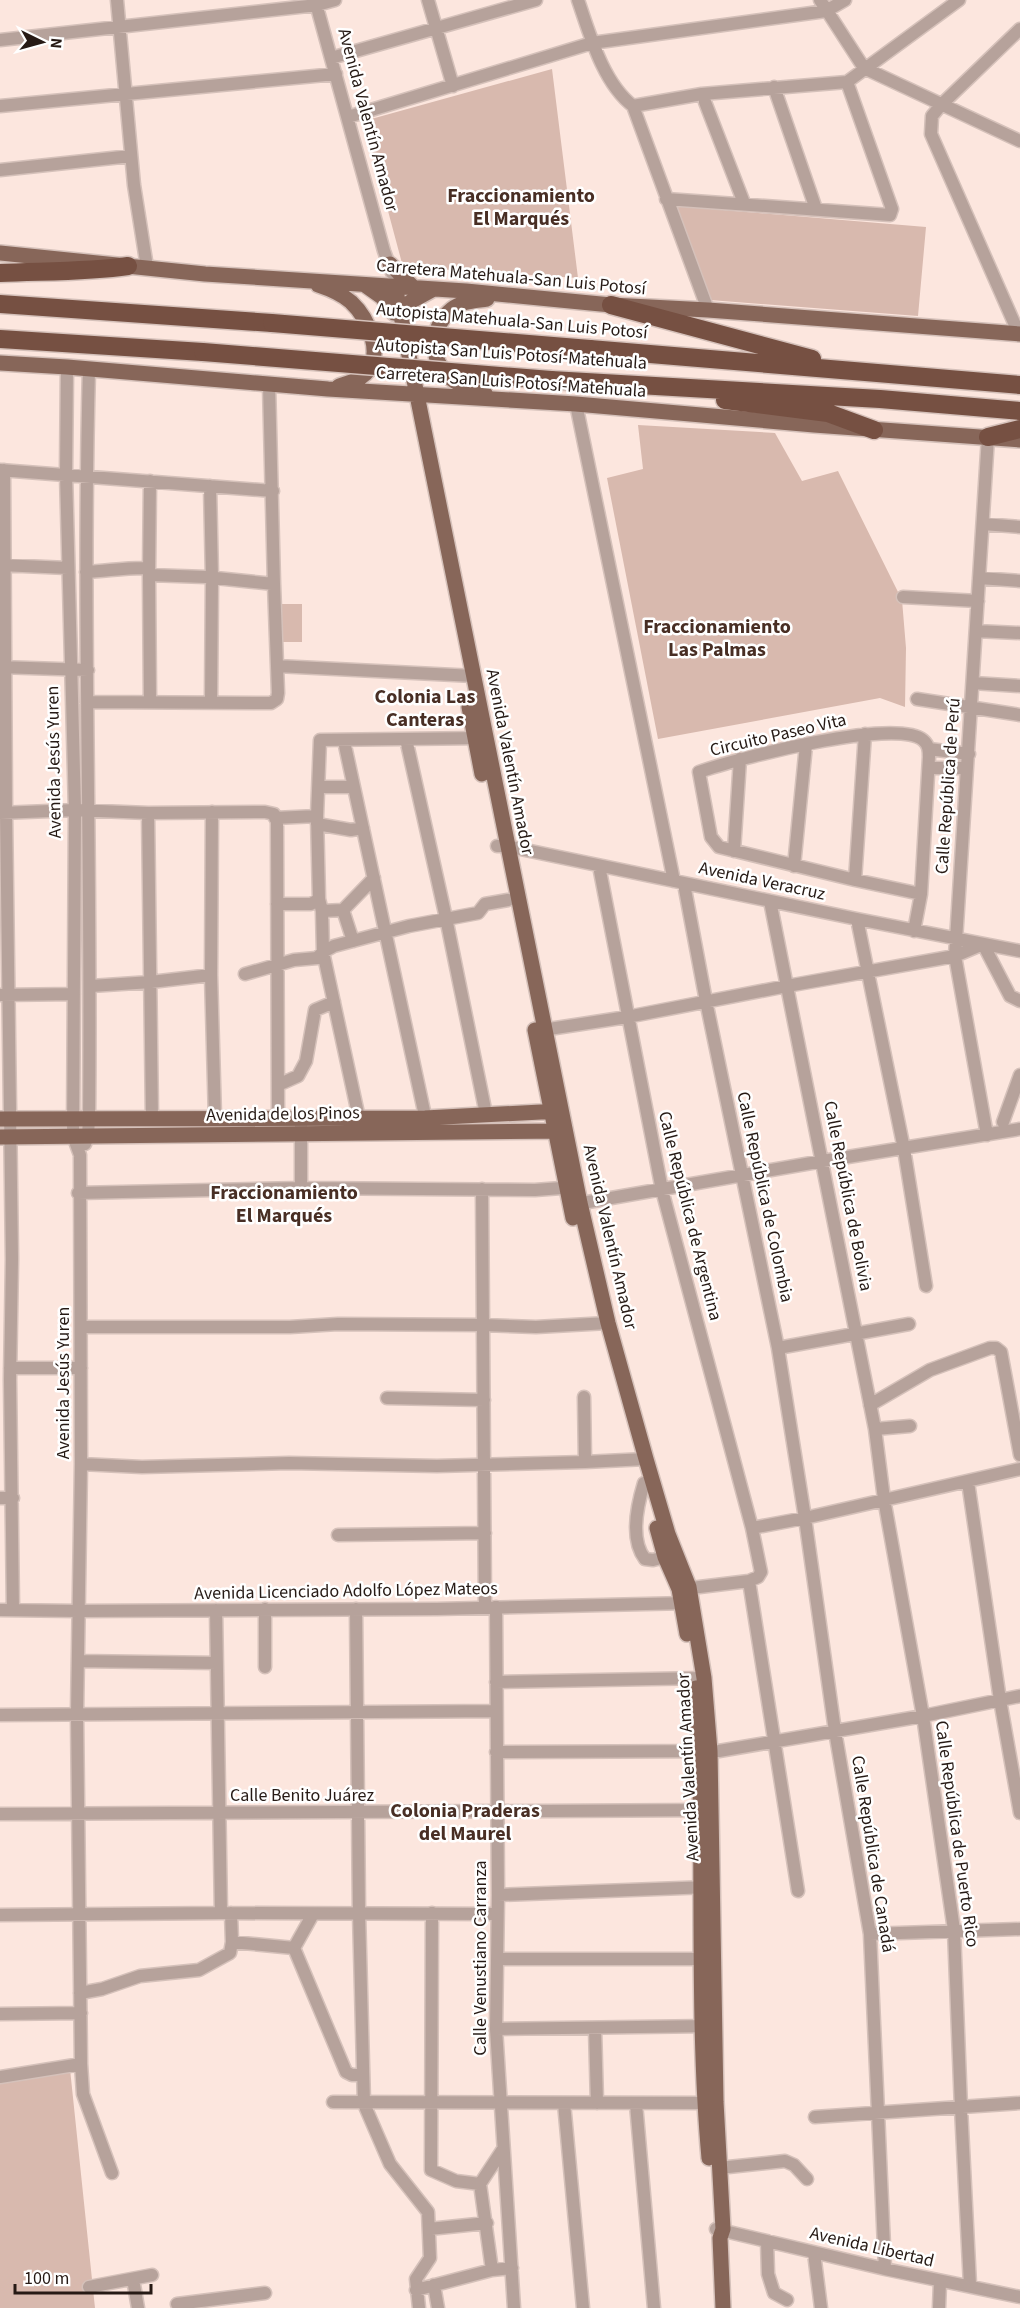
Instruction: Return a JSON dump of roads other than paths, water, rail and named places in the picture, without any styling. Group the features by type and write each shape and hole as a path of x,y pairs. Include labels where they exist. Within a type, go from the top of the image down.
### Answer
{"highway":[{"path":"0,273 104,270 128,266"},
{"name":"Autopista Matehuala-San Luis Potosí","path":"0,304 272,323 1020,385"},
{"path":"611,306 861,372"},
{"name":"Autopista San Luis Potosí-Matehuala","path":"0,339 202,352 551,380 880,399 1020,411"},
{"path":"632,384 661,392 828,413 874,430"},
{"path":"988,437 1020,429"}],"main road":[{"name":"Carretera Matehuala-San Luis Potosí","path":"0,253 206,274 368,285 388,271 413,287 432,289 611,306 708,310 1020,334"},
{"path":"388,271 413,287"},
{"name":"Avenida Valentín Amador","path":"388,271 575,1204 642,1459 668,1534 685,1596 700,1678 706,1810 710,2103 720,2232"},
{"path":"301,279 339,294 350,301 364,319 373,340 372,364 366,373 356,381 328,389"},
{"path":"368,285 398,313 420,294 432,289"},
{"path":"493,398 449,377 436,360 434,343 441,322 452,309 466,302 520,296"},
{"name":"Carretera San Luis Potosí-Matehuala","path":"0,363 269,385 576,404 874,430 1020,440"},
{"name":"Avenida Valentín Amador","path":"502,846 508,900 540,1031"},
{"name":"Avenida de los Pinos","path":"5,1119 278,1118 301,1126 359,1118 427,1125 486,1114 556,1112"},
{"name":"Avenida de los Pinos","path":"5,1137 301,1126 427,1125 561,1131"},
{"name":"Avenida Valentín Amador","path":"642,1459 644,1484 665,1557 685,1596"},
{"name":"Avenida Valentín Amador","path":"710,2103 719,2168 723,2308"}],"street":[{"path":"117,0 131,156 147,267"},
{"path":"0,40 120,28 335,0"},
{"path":"428,0 453,86"},
{"path":"331,58 536,0"},
{"path":"578,0 592,43 619,96 633,106 708,310"},
{"path":"348,117 592,43 823,6 845,0"},
{"path":"633,106 702,94 848,82 959,0"},
{"name":"Avenida Valentín Amador","path":"316,3 388,271"},
{"path":"823,6 864,68 1018,139"},
{"path":"1020,29 941,105 932,116 931,134 1020,334"},
{"path":"0,106 336,74"},
{"path":"666,199 890,215 892,208 848,82"},
{"path":"774,87 816,209"},
{"path":"705,102 744,203"},
{"path":"0,170 131,156"},
{"name":"Avenida Jesús Yuren","path":"67,367 66,474 75,810 73,1119 80,1136 78,1192 81,1464 77,1714 81,2064 83,2094 112,2173"},
{"name":"Avenida Jesús Yuren","path":"80,1136 89,1118 91,986 86,572 89,369"},
{"path":"88,702 271,703 277,699 269,385"},
{"name":"Calle República de Colombia","path":"576,404 706,1001 778,1347 805,1518"},
{"name":"Calle República de Perú","path":"987,1136 955,956 988,437"},
{"path":"6,1610 7,1376 2,470 273,491"},
{"path":"150,481 150,702"},
{"path":"210,486 211,701"},
{"path":"982,524 1020,527"},
{"path":"3,565 68,568"},
{"path":"86,572 118,571 123,567 274,584"},
{"path":"979,578 1020,581"},
{"path":"903,597 978,600"},
{"path":"976,631 1020,633"},
{"path":"277,666 469,676"},
{"path":"3,667 88,670"},
{"path":"973,682 1020,686"},
{"path":"917,699 1020,715"},
{"path":"855,880 865,734"},
{"name":"Circuito Paseo Vita","path":"921,894 719,847 711,837 699,772 740,759 865,734 921,738 929,749"},
{"path":"359,1118 323,952 317,820 320,740 481,738"},
{"path":"406,739 486,1114"},
{"path":"345,741 427,1125"},
{"path":"794,866 806,745"},
{"path":"914,931 921,894 929,749 969,754"},
{"path":"734,851 740,759"},
{"path":"929,768 967,768"},
{"path":"318,787 354,787"},
{"path":"3,813 75,810 148,813 212,812 317,820 332,828 351,830 363,828"},
{"path":"212,812 211,975 215,1118"},
{"path":"148,813 152,1118"},
{"path":"275,816 278,1118"},
{"name":"Avenida Veracruz","path":"502,846 858,920 1020,951"},
{"name":"Calle República de Argentina","path":"599,866 662,1190 752,1528 761,1572 758,1577 749,1581"},
{"path":"343,910 374,878"},
{"path":"245,974 294,960 317,958 334,946 353,941 446,918 478,913 485,904 508,900"},
{"name":"Calle República de Bolivia","path":"770,901 875,1429 884,1499"},
{"path":"277,904 311,904 343,910"},
{"path":"343,910 353,941"},
{"path":"858,920 904,1149 926,1286"},
{"path":"540,1031 869,973 955,956 983,944 1010,996 1020,1000"},
{"path":"91,986 211,975"},
{"path":"4,995 74,994"},
{"path":"278,1085 298,1076 306,1061 315,1010 334,1002"},
{"path":"1002,1122 1020,1075"},
{"path":"301,1126 301,1188"},
{"path":"575,1204 1020,1130"},
{"path":"78,1192 301,1188 482,1190 572,1187"},
{"name":"Calle Venustiano Carranza","path":"482,1190 485,1533 496,1682 498,1895 496,2029 514,2308"},
{"path":"81,1326 483,1324 536,1328 605,1323"},
{"path":"778,1347 909,1324"},
{"path":"870,1405 930,1370 990,1348 996,1348 1001,1352 1020,1455"},
{"path":"7,1376 81,1368"},
{"path":"584,1397 585,1462"},
{"path":"387,1398 484,1400"},
{"path":"875,1429 910,1426"},
{"path":"81,1464 142,1467 289,1463 437,1466 642,1459"},
{"path":"752,1528 1020,1469"},
{"path":"968,1482 1000,1700 1020,1813"},
{"path":"644,1484 638,1505 638,1550 645,1559 665,1557"},
{"name":"Calle República de Puerto Rico","path":"884,1499 923,1716 954,1930 960,2108 970,2285"},
{"name":"Calle República de Canadá","path":"805,1518 835,1731 870,1934 885,2270"},
{"path":"338,1535 485,1533"},
{"path":"749,1581 798,1891"},
{"name":"Avenida Licenciado Adolfo López Mateos","path":"6,1610 490,1607 685,1596 749,1581"},
{"path":"356,1609 359,1913 364,2104 390,2164 428,2212 430,2258 416,2279 419,2308"},
{"path":"80,1993 102,1989 140,1976 199,1970 230,1953 232,1942 226,1913 220,1813 216,1610"},
{"path":"265,1610 265,1667"},
{"path":"78,1661 217,1663"},
{"path":"496,1682 700,1678"},
{"path":"496,1752 704,1751 923,1716 1020,1695"},
{"path":"0,1715 496,1711"},
{"name":"Calle Benito Juárez","path":"0,1814 706,1810"},
{"path":"498,1895 706,1887"},
{"path":"432,1913 431,2170 456,2181 480,2184"},
{"path":"294,1948 313,1914"},
{"path":"0,1915 497,1914"},
{"path":"870,1934 1020,1929"},
{"path":"232,1942 294,1948"},
{"path":"294,1948 346,2072 363,2076"},
{"path":"497,1959 707,1959"},
{"path":"0,2014 81,2013"},
{"path":"496,2029 709,2026"},
{"path":"595,2028 597,2103"},
{"path":"0,2078 81,2064"},
{"path":"333,2102 364,2104 433,2102 710,2103"},
{"path":"564,2103 583,2308"},
{"path":"815,2116 878,2114 1020,2103"},
{"path":"636,2104 654,2308"},
{"path":"492,2270 480,2184 503,2149"},
{"path":"719,2168 785,2161 794,2165 807,2179"},
{"path":"429,2229 487,2223"},
{"name":"Avenida Libertad","path":"720,2232 940,2282 970,2285 1020,2297"},
{"path":"767,2241 768,2274 774,2293 787,2300"},
{"path":"814,2253 821,2308"},
{"path":"416,2290 492,2270 512,2268"},
{"path":"89,2288 152,2275"},
{"path":"133,2279 138,2308"},
{"path":"939,2308 940,2282"},
{"path":"435,2285 438,2308"},
{"path":"177,2304 223,2303 265,2293"}],"district":[{"name":"Fraccionamiento El Marqués","path":"521,208"},
{"name":"Fraccionamiento Las Palmas","path":"717,638"},
{"name":"Colonia Las Canteras","path":"425,708"},
{"name":"Fraccionamiento El Marqués","path":"284,1204"},
{"name":"Colonia Praderas del Maurel","path":"465,1822"}]}
